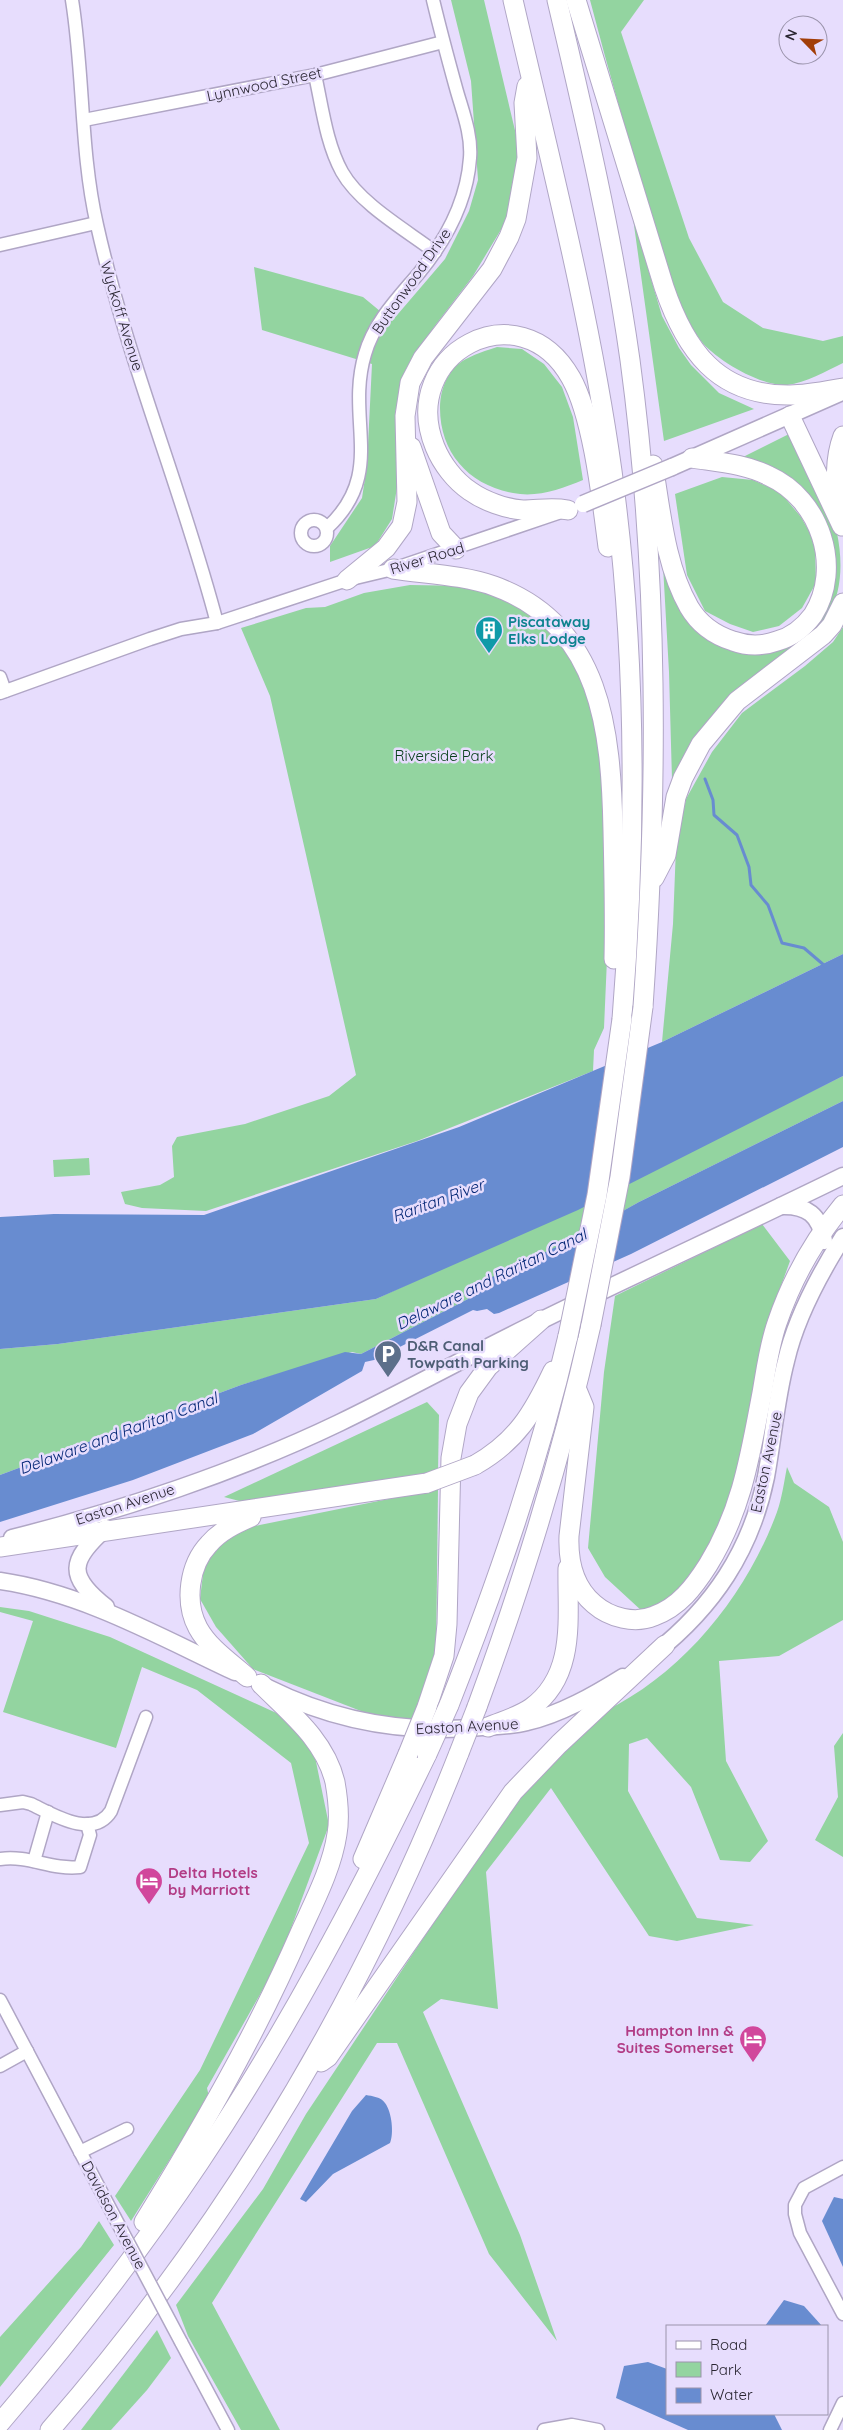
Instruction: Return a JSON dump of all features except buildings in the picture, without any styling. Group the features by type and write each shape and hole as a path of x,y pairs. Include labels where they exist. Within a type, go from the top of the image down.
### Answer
{"highway":[{"path":"0,2423 140,2248 240,2100 303,1993 417,1754 449,1705 516,1527 556,1393 568,1339 597,1195 622,1019 633,803 633,727 627,618 612,470 584,313 513,0"},
{"path":"50,2430 128,2334 210,2223 306,2073 391,1912 421,1846 477,1706 538,1527 577,1390 592,1325 620,1177 643,1007 652,883 654,641 647,524 630,359 606,220 557,0"},
{"path":"576,0 659,272 677,322 691,347 716,371 751,390 791,396 843,390"},
{"path":"346,580 386,548 402,526 407,502 406,399 415,371 484,280 501,254 516,219 525,178 527,158 524,103 529,71"},
{"path":"575,507 522,510 484,499 457,480 438,454 428,421 431,389 444,364 466,344 494,334 507,334 524,338 539,344 552,353 571,379 583,409 593,451 615,603 627,618"},
{"path":"630,359 642,370 651,450 664,530 677,578 689,607 708,629 735,642 763,645 791,635 810,620 818,609 828,583 828,554 817,521 803,501 778,480 748,468 692,458"},
{"path":"790,416 842,527"},
{"path":"842,527 836,470 837,456 843,436"},
{"path":"407,437 441,532 456,549"},
{"path":"393,569 475,581 508,592 537,609 557,626 574,646 584,662 594,686 605,723 612,773 614,963 625,986"},
{"path":"652,883 666,855 676,797 683,778 702,744 725,714 752,688 823,635 832,625 843,602"},
{"path":"568,1552 572,1572 588,1599 600,1609 616,1616 631,1620 649,1618 678,1603 689,1592 712,1558 733,1517 748,1467 772,1337 793,1282 822,1230 843,1205"},
{"path":"417,1754 427,1707 444,1656 447,1624 451,1458 457,1424 469,1393 488,1367 541,1320"},
{"path":"0,1547 427,1483 475,1465 504,1446 524,1425 568,1339"},
{"path":"488,1727 531,1708 555,1682 567,1651 569,1635 568,1552 572,1494 584,1406 577,1390"},
{"path":"140,2248 142,2226 196,2138 262,2017 316,1898 337,1835 337,1797 334,1780 326,1760 304,1725 254,1681 217,1652 197,1627 190,1599 190,1584 199,1558 208,1545 229,1528 270,1508"},
{"path":"306,2073 328,2057 514,1792 559,1744 665,1645"}],"main road":[{"name":"River Road","path":"575,507 790,416 843,390"},
{"name":"Easton Avenue","path":"0,1541 78,1520 153,1496 231,1468 337,1424 541,1320 843,1176"},
{"path":"781,1206 798,1206 816,1218 822,1230 823,1268"},
{"name":"Easton Avenue","path":"0,1582 62,1595 124,1621 307,1705 368,1723 412,1730 488,1727 529,1722 580,1702 633,1670 665,1645 690,1623 714,1596 732,1570 746,1539 765,1479 786,1361 804,1311 823,1268 843,1237"},
{"path":"124,1621 92,1596 80,1582 78,1566 81,1555 87,1545 121,1516 153,1496"}],"street":[{"name":"Wyckoff Avenue","path":"72,0 96,223 122,319 200,558 217,623"},
{"name":"Buttonwood Drive","path":"326,528 349,504 359,478 360,375 372,335 381,320 435,252 454,220 467,185 471,156 468,130 433,0"},
{"name":"Lynnwood Street","path":"84,120 315,75 443,42"},
{"path":"315,75 333,151 342,172 367,201 435,252"},
{"path":"0,245 96,223"},
{"name":"River Road","path":"2,692 150,638 181,629 217,623 346,580 393,569 575,507"},
{"path":"0,677 2,692"},
{"path":"0,1805 23,1802 64,1819 87,1824 102,1820 111,1811 146,1718"},
{"path":"34,1861 48,1812"},
{"path":"0,1858 15,1857 63,1869 80,1867 90,1835 87,1824"},
{"name":"Davidson Avenue","path":"0,2000 228,2430"},
{"path":"0,2066 27,2051"},
{"path":"80,2152 127,2130"},
{"path":"843,2166 804,2188 795,2205 795,2214 800,2233 843,2314"},
{"path":"830,2430 843,2403"},
{"path":"544,2430 572,2425 597,2430"}],"green space":[{"path":"451,0 484,0 518,143 516,180 505,223 473,276 434,327 406,369 395,413 398,481 392,519 375,546 330,562 330,546 362,498 367,465 372,364 262,330 254,267 363,297 392,321 445,259 469,211 478,180 471,81"},
{"path":"590,0 644,0 621,32 689,238 723,302 763,328 823,341 843,336 843,363 801,382 787,385 777,384 765,382 740,371 717,356 701,341 692,328 677,298 666,266"},
{"path":"633,218 662,316 679,348 691,365 719,393 754,409 664,441"},
{"path":"497,347 522,349 544,364 562,387 573,417 583,480 540,493 513,493 483,483 460,464 451,453 441,424 441,394 444,385 451,372 460,363 472,356"},
{"path":"789,434 837,533 840,576 833,608 828,618 672,780 669,672 662,548 713,640 805,633 830,534 743,457"},
{"path":"722,477 753,480 780,492 801,517 815,542 816,583 802,608 779,626 753,632 730,624 705,611 687,575 675,494"},
{"name":"Riverside Park","path":"410,585 471,586 525,609 561,643 576,663 598,726 605,800 607,959 604,1028 594,1050 593,1071 417,1141 206,1211 142,1208 125,1204 121,1192 160,1185 174,1177 172,1146 177,1137 245,1124 329,1096 356,1075 270,696 241,628 306,608 325,607 364,593"},
{"path":"843,627 843,954 662,1042 673,924 676,847 686,799 712,752 742,713 805,666 833,642"},
{"path":"843,1076 843,1101 639,1202 468,1299 361,1354 352,1352 241,1385 0,1475 0,1349 58,1344 376,1299 643,1175"},
{"path":"89,1158 90,1175 54,1177 53,1160"},
{"path":"762,1224 790,1261 773,1308 748,1415 752,1419 740,1476 708,1551 665,1611 643,1612 605,1577 588,1548 604,1372 615,1296"},
{"path":"427,1402 439,1415 438,1472 251,1504 224,1497"},
{"path":"787,1467 794,1483 829,1507 843,1542 843,1620 779,1656 719,1661 726,1761 768,1841 750,1862 720,1860 691,1787 647,1738 629,1744 628,1791 697,1918 754,1925 677,1941 649,1936 551,1788 486,1872 498,2009 441,1999 423,2012 520,2235 557,2341 489,2254 397,2043 377,2043 212,2303 280,2430 241,2430 188,2336 176,2305 263,2189 306,2114 510,1808 605,1711 634,1695 686,1653 730,1601 749,1572 764,1543 779,1507"},
{"path":"438,1489 436,1660 412,1721 366,1713 253,1669 216,1627 200,1599 204,1566 230,1531"},
{"path":"0,1607 29,1611 110,1637 283,1716 314,1752 329,1825 279,1961 207,2088 209,2097 131,2221 115,2196 200,2070 309,1843 291,1763 197,1690 142,1667 116,1748 3,1712 33,1621 0,1612"},
{"path":"843,1733 843,1857 815,1840 838,1797 834,1746"},
{"path":"99,2221 114,2245 0,2387 0,2337 81,2247"},
{"path":"157,2330 171,2358 147,2390 111,2430 81,2430"}],"water":[{"name":"Raritan River","path":"843,954 843,1076 578,1210 376,1299 58,1344 0,1349 0,1217 54,1214 204,1215 459,1127 662,1042"},
{"name":"Delaware and Raritan Canal","path":"843,1101 843,1147 631,1254 499,1313 494,1314 487,1309 473,1310 374,1360 365,1362 362,1371 253,1434 133,1480 0,1522 0,1475 241,1385 345,1352 361,1354 468,1299 468,1293 492,1277 571,1240 639,1202"},
{"path":"366,2095 381,2099 387,2107 392,2123 390,2143 333,2174 306,2202 300,2199 352,2111"},
{"path":"834,2197 843,2199 843,2267 822,2221"},
{"path":"784,2300 804,2306 821,2325 766,2325"},
{"path":"648,2362 666,2369 666,2415 774,2415 782,2430 688,2430 616,2398 624,2366"}],"waterway":[{"path":"705,779 713,800 714,815 737,835 749,867 751,885 768,905 782,943 804,948 825,966"}],"place":[{"name":"Piscataway Elks Lodge","path":"489,654"},
{"name":"D&R Canal Towpath Parking","path":"388,1378"},
{"name":"Delta Hotels by Marriott","path":"149,1905"},
{"name":"Hampton Inn & Suites Somerset","path":"753,2063"}]}
